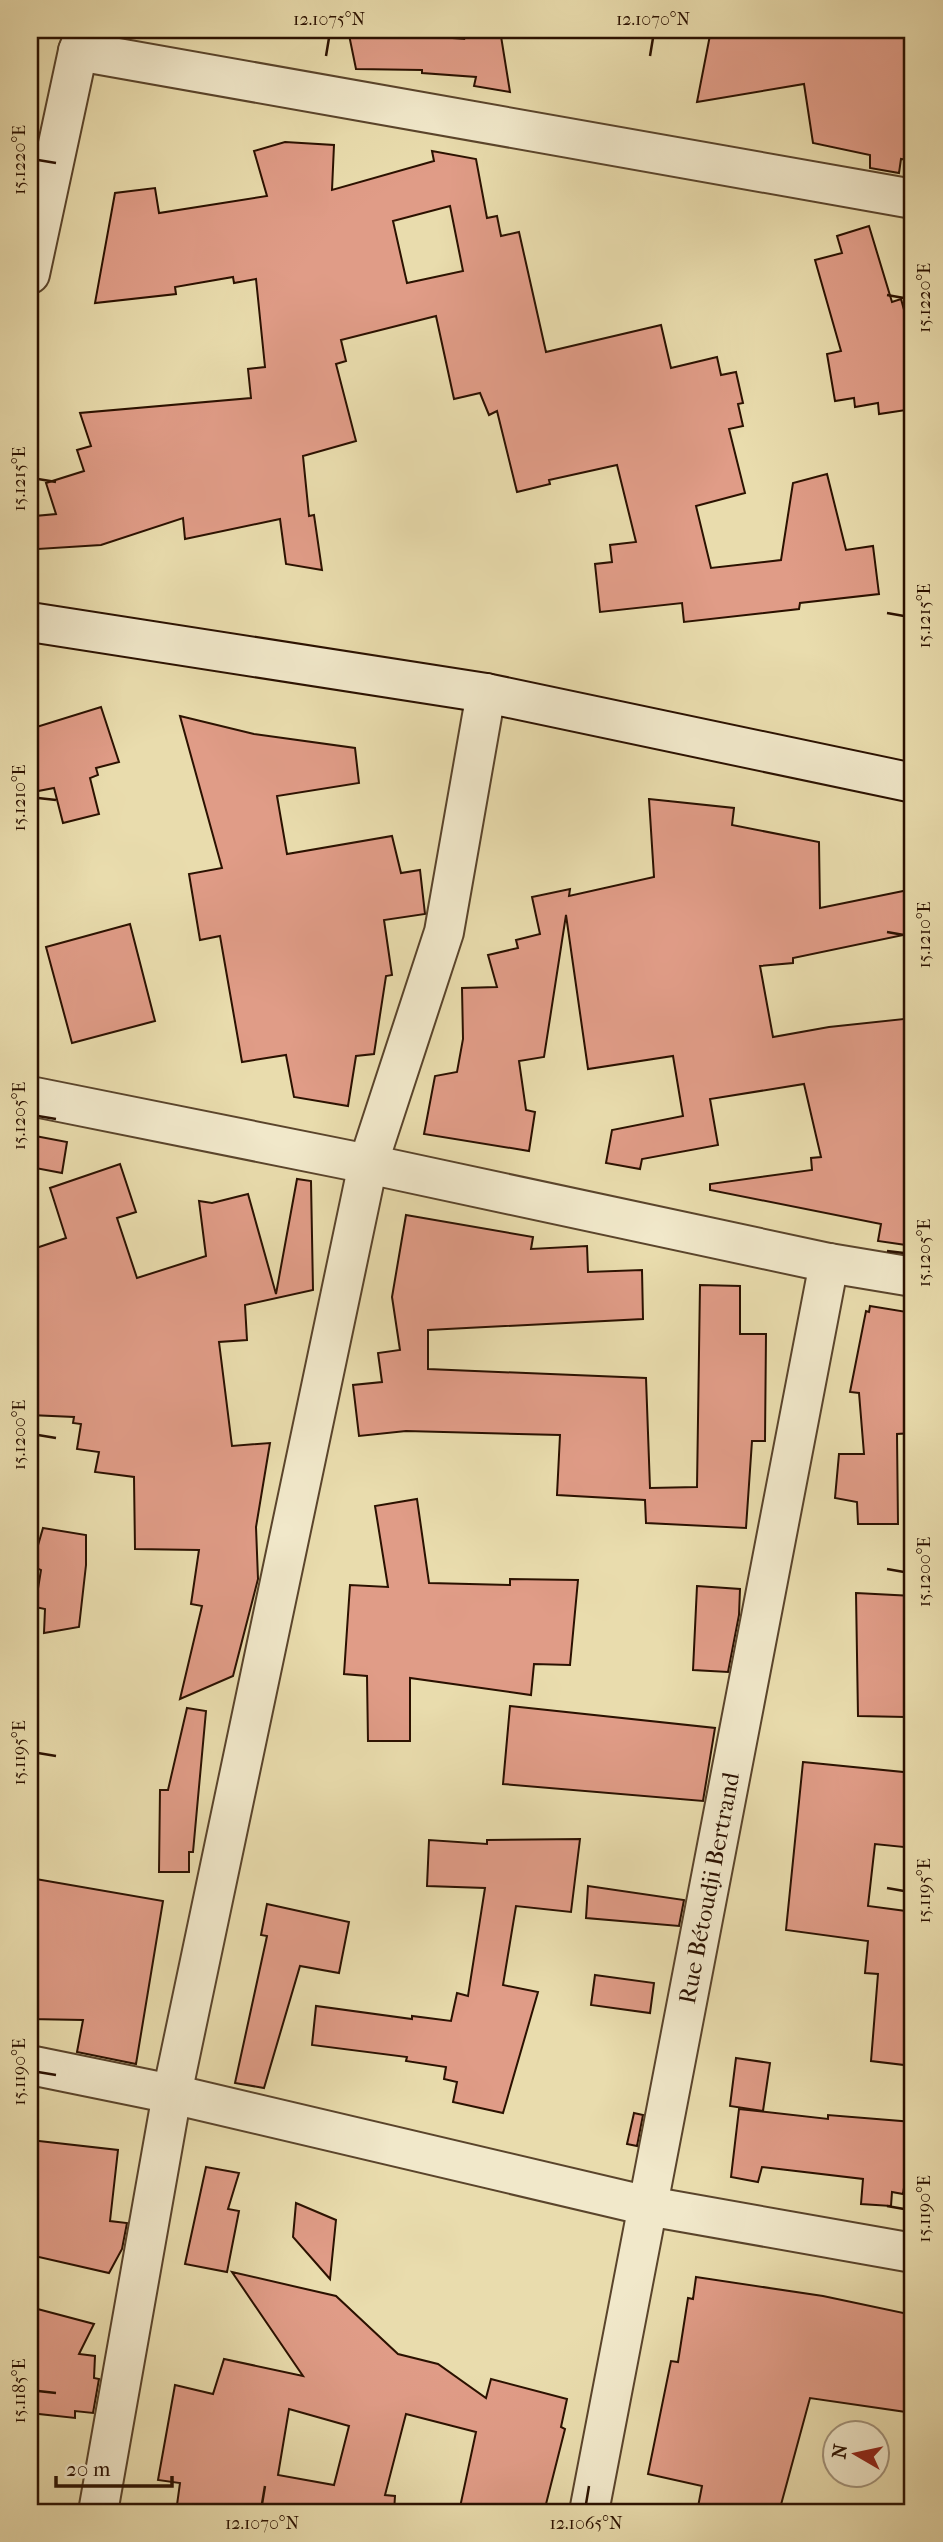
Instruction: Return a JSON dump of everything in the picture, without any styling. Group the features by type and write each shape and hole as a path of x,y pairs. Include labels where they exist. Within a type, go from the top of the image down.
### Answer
{"street":[{"path":"30,274 82,41 913,199"},
{"path":"30,622 486,693 913,783"},
{"path":"98,2512 172,2094 368,1164 444,932 486,693"},
{"path":"30,1096 368,1164 829,1263 913,1278"},
{"name":"Rue Bétoudji Bertrand","path":"589,2512 829,1263"},
{"path":"30,2065 172,2094 648,2206 913,2253"}],"building":[{"path":"348,30 388,30 388,33 464,39 462,30 500,30 510,92 474,86 476,77 422,73 422,70 356,69"},
{"path":"711,30 913,30 913,145 905,147 908,160 901,159 899,173 870,168 870,155 813,143 804,84 697,102"},
{"path":"285,142 334,145 332,190 434,161 432,151 476,159 487,218 497,216 501,236 519,232 546,352 661,325 671,368 717,357 721,375 736,372 743,403 738,404 743,426 729,429 745,493 696,506 711,568 781,560 793,483 827,474 846,550 873,546 879,594 800,603 799,609 684,622 682,603 600,612 595,564 612,562 610,545 636,542 617,465 549,480 550,484 517,492 497,411 489,415 480,393 454,399 436,316 341,340 346,361 336,364 356,441 303,456 309,516 314,515 322,570 286,564 280,519 185,539 183,518 101,545 38,549 35,516 56,514 46,483 84,471 77,450 91,446 80,413 251,398 248,369 265,367 256,279 234,283 233,277 175,287 176,294 95,303 115,193 155,188 159,213 267,196 254,151","holes":["450,206 463,271 407,283 393,221"]},
{"path":"869,226 892,302 901,299 913,342 913,409 879,414 878,403 855,407 854,398 835,401 827,354 841,351 815,260 842,253 837,236"},
{"path":"101,707 119,762 96,768 98,775 90,778 99,814 63,823 54,788 33,792 30,774 30,729"},
{"path":"180,716 254,734 355,748 359,783 277,796 287,854 392,836 401,873 420,870 425,914 384,920 392,975 386,976 374,1054 356,1056 348,1106 294,1097 286,1055 242,1062 220,936 200,940 189,874 222,868"},
{"path":"649,799 734,808 732,825 819,842 820,908 913,889 913,933 793,958 793,963 760,966 773,1037 829,1027 913,1018 913,1246 878,1241 881,1224 710,1190 710,1184 812,1170 811,1158 821,1157 804,1084 710,1099 718,1145 642,1159 640,1169 606,1163 612,1130 683,1116 673,1056 588,1069 566,915 544,1057 519,1061 526,1110 535,1112 529,1151 424,1134 435,1076 457,1072 463,1039 462,988 497,987 488,955 518,948 516,940 540,934 532,897 570,889 569,896 654,877"},
{"path":"130,924 155,1021 72,1043 46,947"},
{"path":"30,1135 67,1142 62,1173 30,1167"},
{"path":"120,1164 136,1212 117,1218 137,1278 206,1256 199,1201 212,1203 248,1194 276,1294 297,1179 311,1181 313,1290 245,1305 247,1340 219,1342 232,1446 270,1443 256,1527 258,1579 233,1676 180,1699 202,1606 191,1604 199,1550 135,1549 134,1477 95,1472 99,1452 77,1449 81,1424 73,1423 74,1417 30,1415 30,1250 66,1238 50,1188"},
{"path":"406,1215 533,1237 531,1249 587,1246 588,1272 642,1270 643,1319 428,1330 428,1369 646,1378 650,1488 697,1487 700,1285 740,1286 740,1334 766,1334 765,1441 752,1441 746,1528 646,1523 645,1500 557,1495 560,1435 406,1431 359,1436 353,1385 382,1382 378,1353 400,1350 392,1297"},
{"path":"870,1306 913,1313 913,1433 897,1434 898,1524 858,1524 857,1502 835,1498 839,1454 864,1454 859,1393 850,1392 866,1311 869,1312"},
{"path":"417,1499 429,1583 510,1585 510,1579 578,1580 570,1665 534,1664 531,1695 410,1678 410,1741 368,1741 367,1676 344,1674 350,1585 388,1587 375,1506"},
{"path":"43,1528 86,1535 86,1565 79,1627 44,1633 45,1609 35,1607 41,1570 32,1566"},
{"path":"697,1586 740,1589 739,1615 728,1672 693,1670"},
{"path":"856,1593 913,1596 913,1643 906,1644 905,1717 858,1716"},
{"path":"510,1706 715,1728 703,1801 503,1784"},
{"path":"187,1708 206,1711 193,1852 189,1852 189,1872 159,1872 160,1790 168,1790"},
{"path":"803,1762 913,1773 913,1848 875,1844 868,1906 913,1912 913,2066 871,2061 878,1974 865,1973 868,1941 786,1930"},
{"path":"580,1839 571,1912 516,1906 503,1985 538,1992 503,2113 453,2102 457,2082 444,2079 446,2067 406,2061 407,2057 312,2045 316,2006 412,2019 412,2016 451,2021 457,1993 468,1996 485,1888 427,1886 429,1840 487,1844 487,1840"},
{"path":"30,1878 163,1901 136,2064 77,2052 83,2020 30,2019"},
{"path":"588,1886 684,1900 679,1926 586,1918"},
{"path":"267,1904 349,1922 339,1973 300,1966 264,2088 235,2083 267,1936 261,1935"},
{"path":"595,1975 654,1983 650,2013 591,2005"},
{"path":"736,2058 770,2063 763,2111 730,2106"},
{"path":"739,2109 828,2119 828,2115 913,2122 913,2170 907,2169 903,2194 892,2192 891,2206 861,2204 863,2179 762,2167 758,2182 731,2177"},
{"path":"634,2113 643,2115 637,2146 627,2144"},
{"path":"30,2140 118,2150 110,2221 127,2223 122,2249 109,2273 30,2255"},
{"path":"206,2167 239,2173 228,2209 239,2211 227,2272 185,2264"},
{"path":"296,2203 336,2220 330,2279 293,2237"},
{"path":"232,2272 336,2296 398,2354 438,2364 486,2398 491,2379 567,2399 561,2427 565,2429 544,2512 459,2512 476,2432 406,2414 385,2495 395,2496 394,2512 176,2512 180,2483 158,2480 175,2385 213,2394 224,2359 303,2376","holes":["289,2409 349,2426 334,2485 278,2475"]},
{"path":"696,2277 823,2296 913,2315 913,2413 810,2398 779,2512 697,2512 702,2486 648,2474 671,2361 678,2362 688,2298 693,2299"},
{"path":"30,2307 94,2324 79,2354 95,2356 94,2378 99,2379 93,2413 75,2411 75,2418 30,2413"}]}
